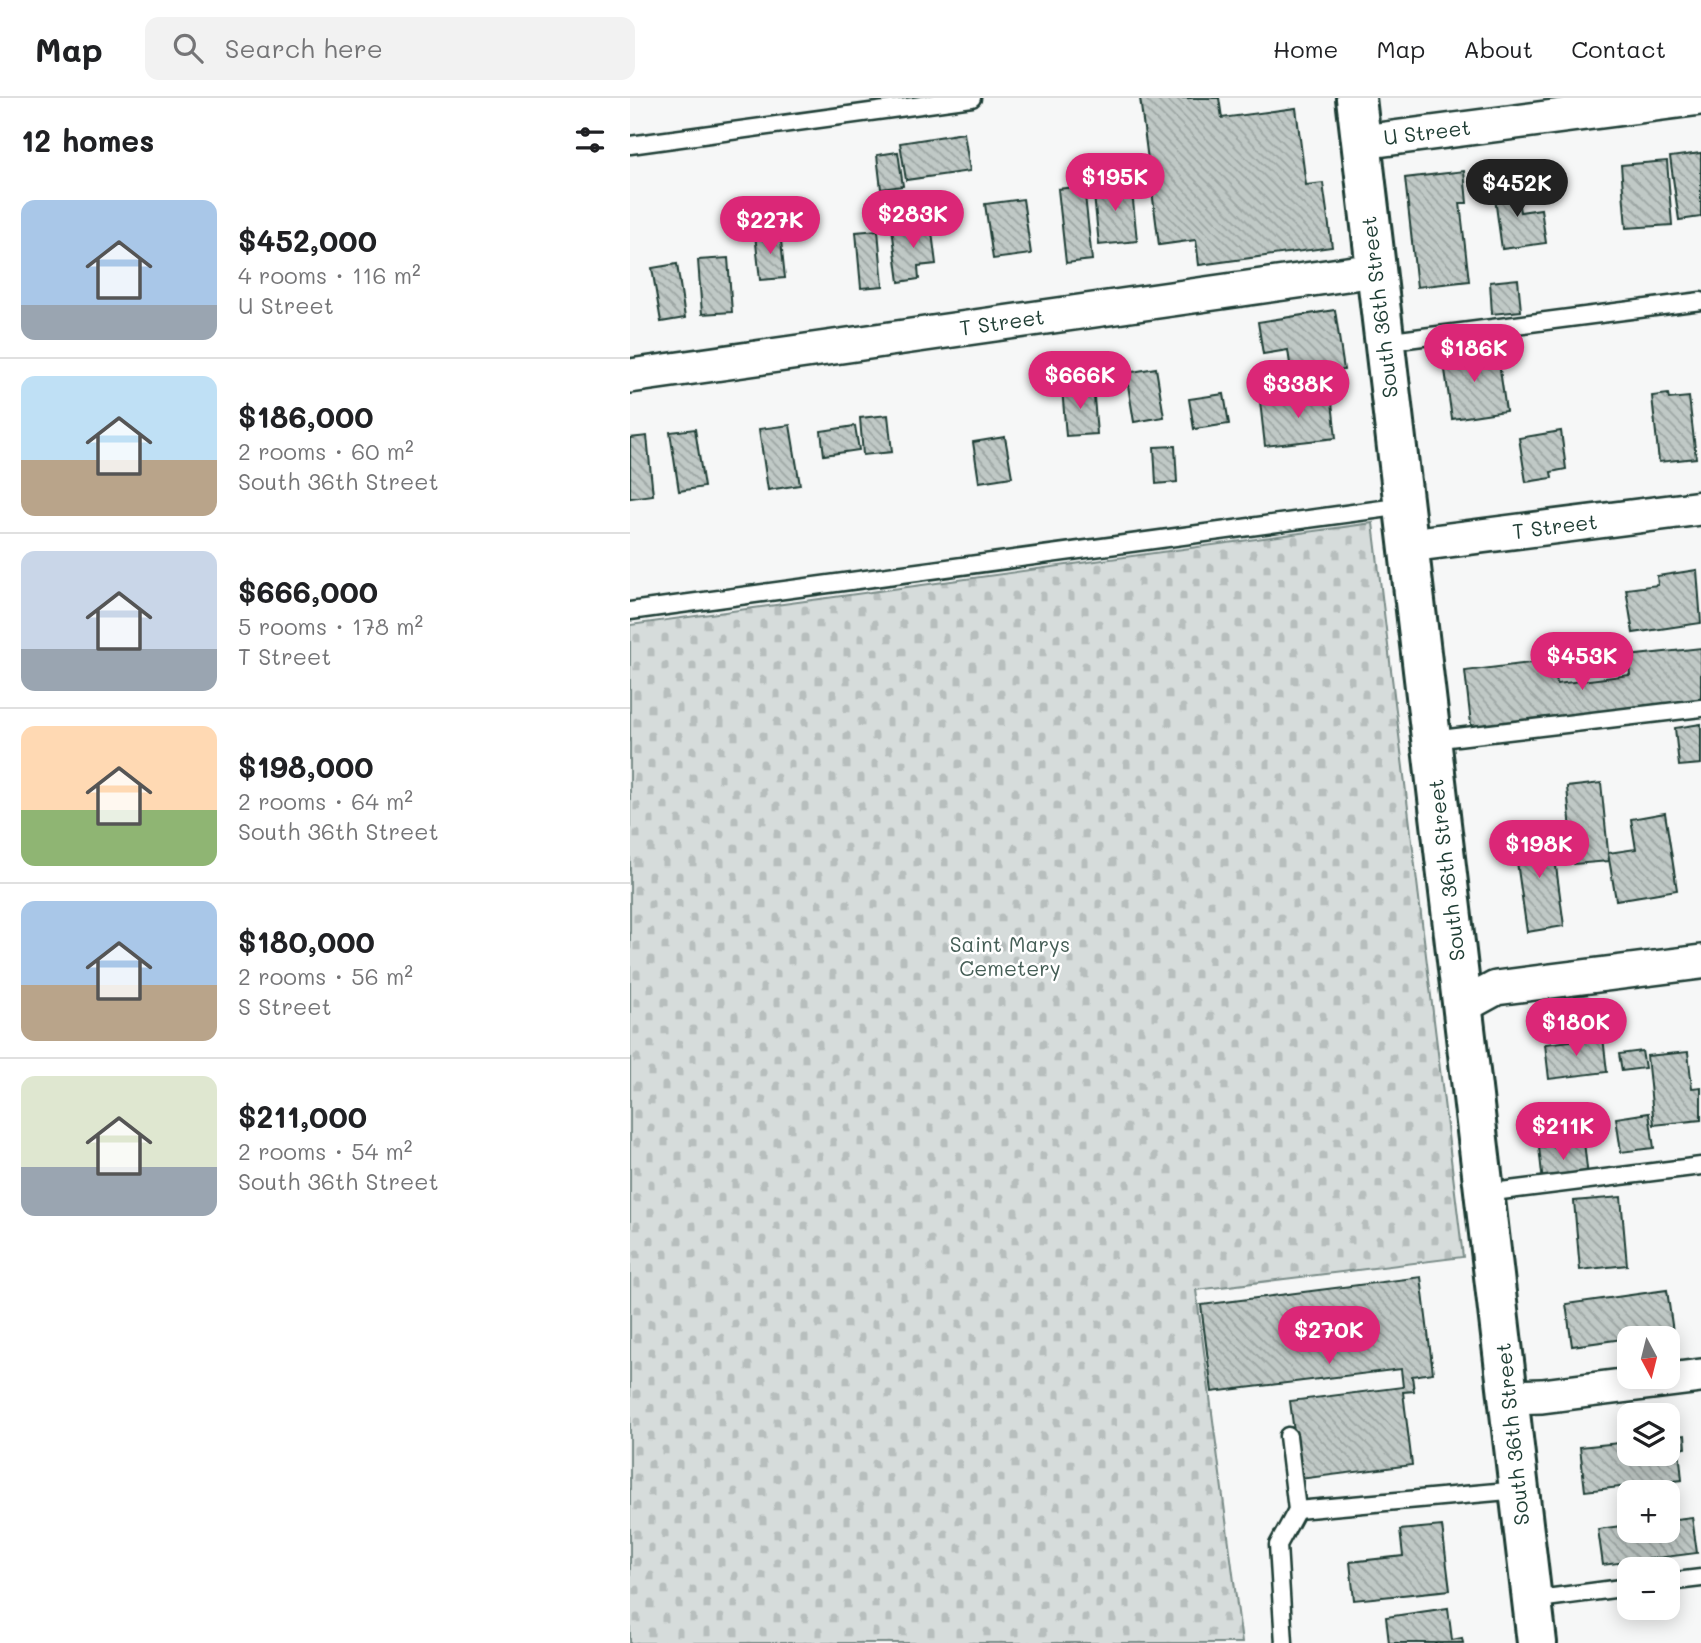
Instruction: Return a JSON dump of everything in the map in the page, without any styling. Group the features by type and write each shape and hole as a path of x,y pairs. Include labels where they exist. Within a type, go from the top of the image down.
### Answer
{"main road":[{"name":"South 36th Street","path":"1356,98 1537,1643"}],"street":[{"name":"U Street","path":"1362,142 1701,98"},
{"name":"T Street","path":"630,376 1375,270"},
{"name":"T Street","path":"1410,545 1701,508"},
{"path":"1462,1006 1496,988 1701,962"},
{"path":"1509,1397 1542,1396 1701,1376"}],"lane":[{"path":"630,145 972,98"},
{"path":"1384,342 1701,301"},
{"path":"630,611 1405,506"},
{"path":"1432,740 1701,708"},
{"path":"1485,1194 1701,1166"},
{"path":"1284,1643 1278,1545 1297,1510 1288,1436"},
{"path":"1297,1510 1519,1490"},
{"path":"1680,1581 1701,1578"},
{"path":"1531,1600 1617,1589"}],"green space":[{"name":"Saint Marys Cemetery","path":"1373,523 1463,1257 1196,1290 1242,1643 630,1643 630,625"}],"building":[{"path":"1140,98 1219,98 1222,118 1296,108 1306,185 1323,183 1332,247 1199,265 1196,240 1159,245"},
{"path":"964,133 970,171 906,180 900,143"},
{"path":"898,152 903,186 881,189 877,155"},
{"path":"1701,153 1701,217 1679,220 1670,157"},
{"path":"1667,161 1672,225 1626,228 1621,165"},
{"path":"1464,171 1467,203 1460,203 1469,281 1417,287 1405,178"},
{"path":"1131,181 1137,241 1099,245 1093,185"},
{"path":"1515,181 1520,212 1541,209 1546,243 1502,249 1493,184"},
{"path":"1084,186 1092,260 1066,263 1058,189"},
{"path":"1023,199 1031,254 993,259 985,204"},
{"path":"931,224 936,264 918,266 919,279 899,282 892,228"},
{"path":"878,230 883,286 861,288 856,232"},
{"path":"780,231 785,278 760,280 755,234"},
{"path":"728,258 732,312 702,314 698,260"},
{"path":"677,264 685,318 661,322 652,268"},
{"path":"1518,279 1521,311 1492,314 1490,282"},
{"path":"1335,310 1344,370 1292,378 1288,350 1263,354 1258,322"},
{"path":"1497,349 1506,411 1452,419 1443,356"},
{"path":"1156,368 1164,417 1134,422 1126,373"},
{"path":"1093,385 1097,434 1066,436 1062,388"},
{"path":"1331,393 1336,438 1265,446 1260,401"},
{"path":"1224,394 1229,424 1194,429 1189,399"},
{"path":"1668,394 1669,399 1689,397 1696,458 1659,462 1652,396"},
{"path":"888,415 892,452 863,455 860,418"},
{"path":"790,425 800,485 768,490 759,429"},
{"path":"855,426 859,450 824,455 821,431"},
{"path":"695,429 704,487 679,491 670,432"},
{"path":"1561,431 1566,469 1551,472 1552,478 1526,482 1519,438"},
{"path":"647,436 653,495 630,498 630,438"},
{"path":"1005,437 1012,477 979,482 973,442"},
{"path":"1175,446 1177,482 1156,484 1154,447"},
{"path":"1697,570 1701,623 1633,633 1626,589 1658,585 1657,576"},
{"path":"1701,648 1701,707 1472,733 1465,671 1554,660 1557,684 1630,675 1628,656"},
{"path":"1701,724 1701,764 1679,766 1675,728"},
{"path":"1601,783 1609,861 1574,864 1567,787"},
{"path":"1665,813 1677,890 1616,900 1608,853 1636,849 1631,819"},
{"path":"1551,829 1564,926 1527,932 1513,834"},
{"path":"1603,1037 1607,1072 1549,1079 1545,1044"},
{"path":"1642,1051 1645,1068 1622,1071 1619,1054"},
{"path":"1688,1052 1692,1088 1701,1087 1701,1120 1654,1125 1647,1056"},
{"path":"1649,1113 1654,1148 1621,1152 1616,1118"},
{"path":"1584,1142 1588,1177 1543,1183 1539,1147"},
{"path":"1621,1197 1627,1265 1580,1270 1574,1201"},
{"path":"1421,1277 1433,1373 1412,1376 1414,1391 1403,1392 1412,1465 1300,1479 1290,1401 1403,1387 1401,1369 1212,1392 1201,1305"},
{"path":"1667,1290 1672,1326 1617,1326 1617,1340 1572,1346 1566,1304"},
{"path":"1685,1435 1686,1448 1680,1449 1680,1436"},
{"path":"1617,1443 1617,1466 1680,1466 1680,1459 1682,1480 1617,1480 1617,1487 1585,1491 1580,1447"},
{"path":"1692,1517 1697,1553 1666,1557 1617,1557 1617,1563 1603,1565 1598,1529 1617,1527 1617,1543 1680,1543 1680,1518"},
{"path":"1442,1526 1450,1590 1354,1600 1350,1562 1403,1556 1400,1530"},
{"path":"1448,1608 1452,1640 1462,1638 1463,1643 1389,1643 1386,1617"}]}
